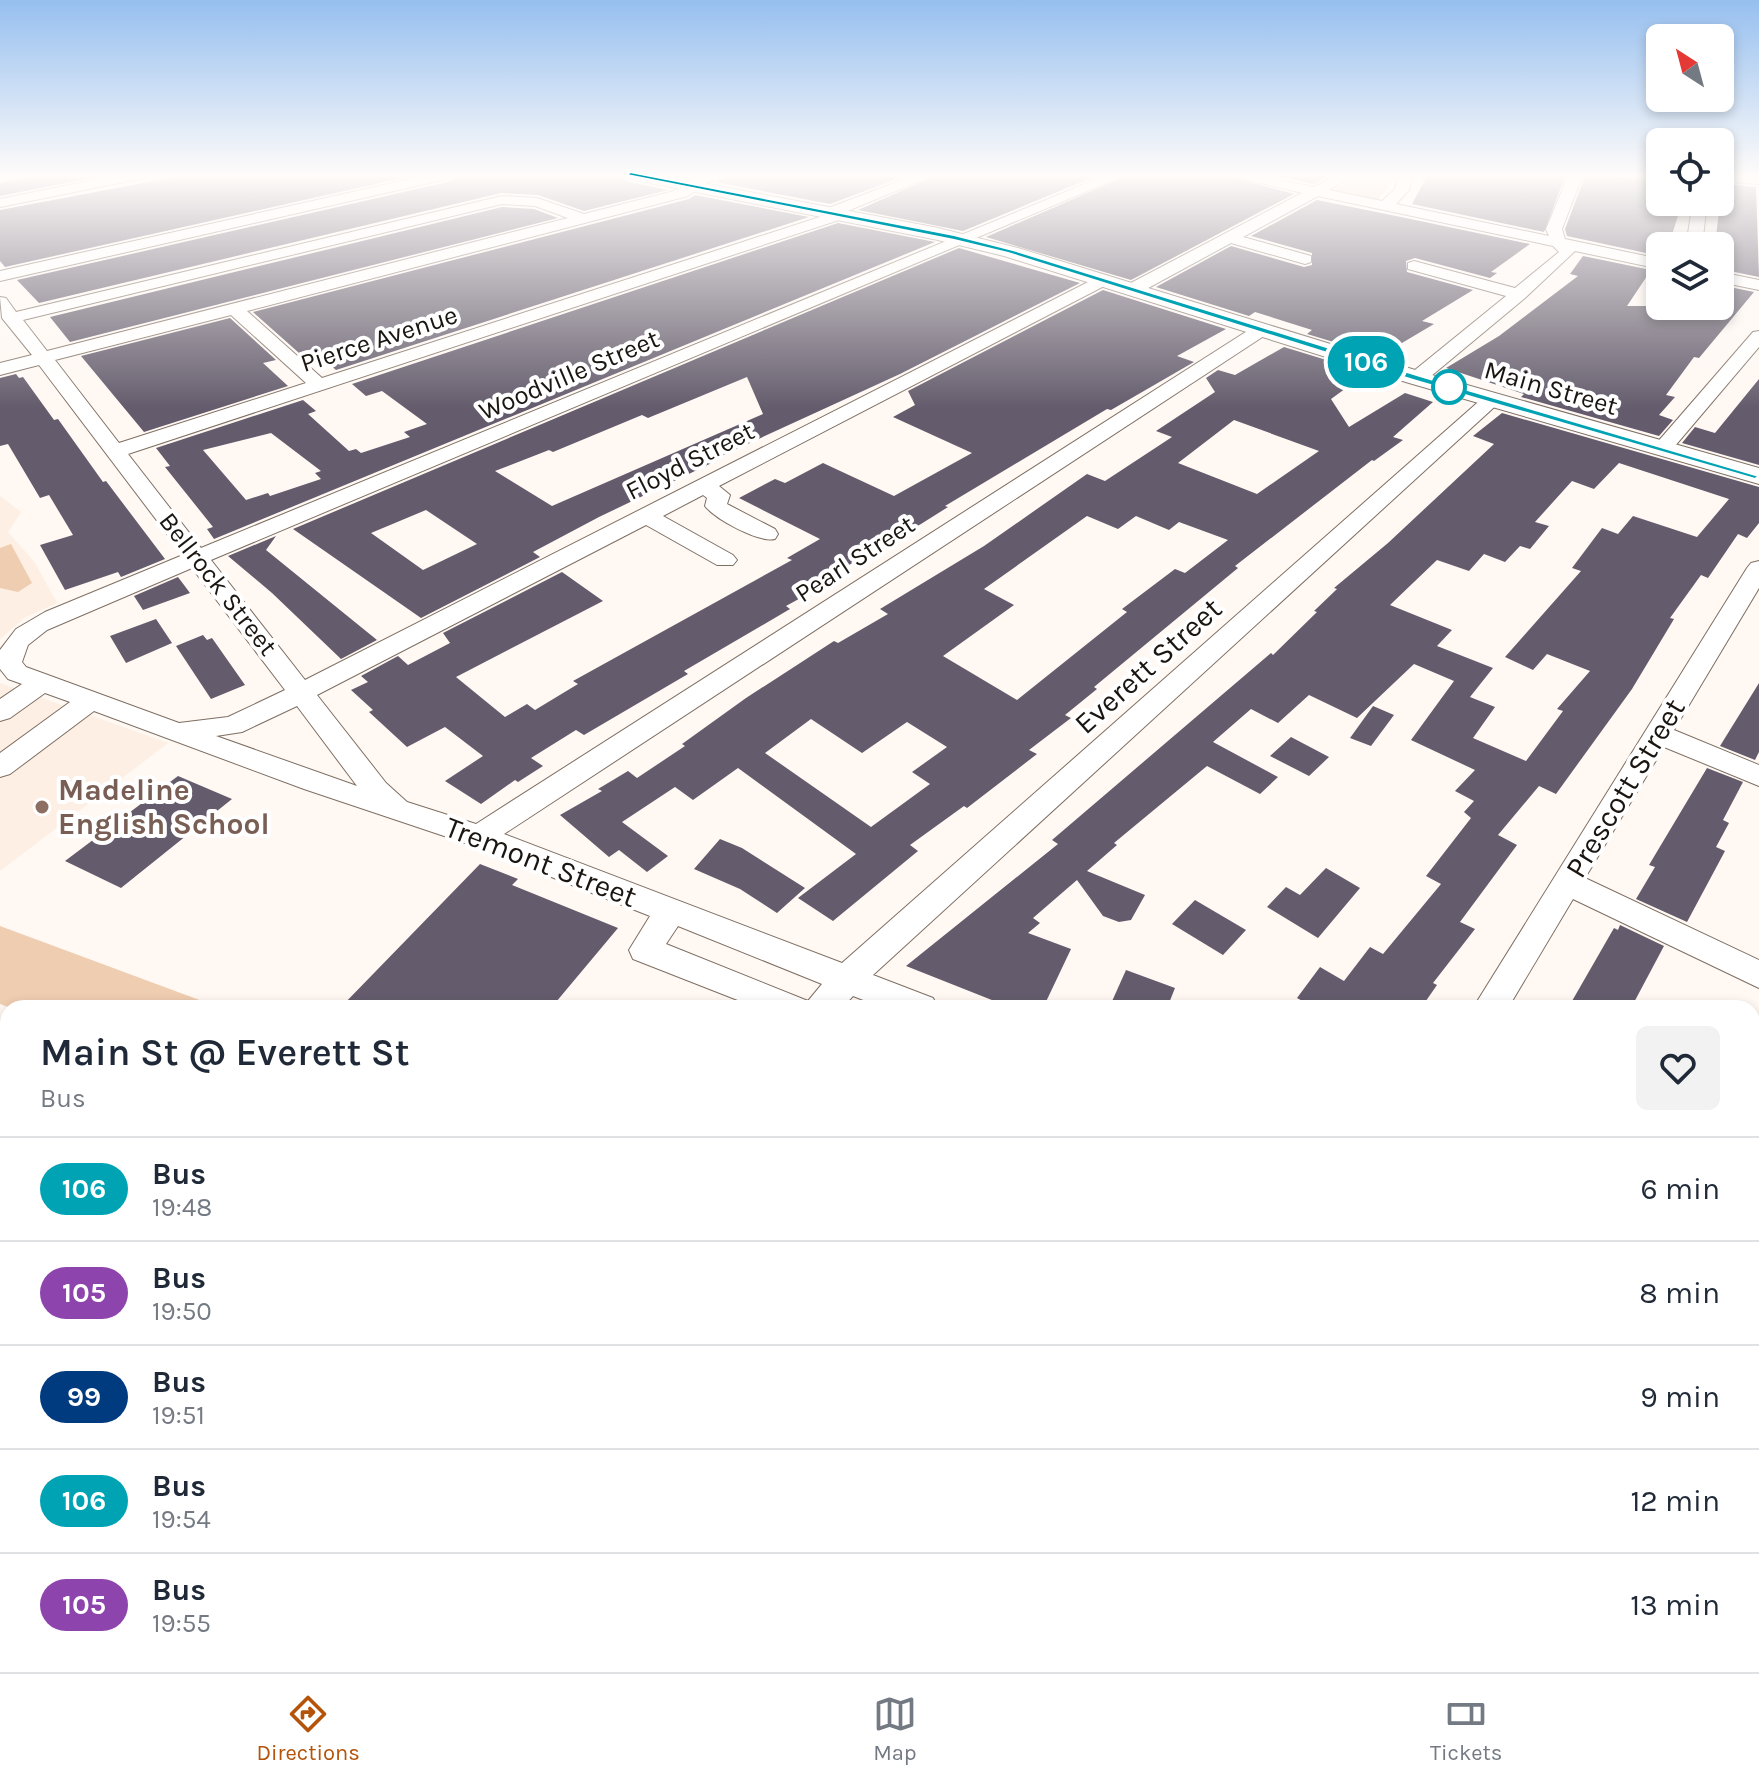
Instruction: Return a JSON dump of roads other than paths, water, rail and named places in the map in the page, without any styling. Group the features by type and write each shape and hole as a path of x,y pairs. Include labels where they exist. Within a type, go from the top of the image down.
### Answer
{"main road":[{"name":"Main Street","path":"1006,252 1417,378 1759,476"}],"street":[{"path":"0,276 106,252"},
{"path":"11,318 286,252"},
{"path":"0,369 40,356 456,252"},
{"name":"Pierce Avenue","path":"115,451 719,252"},
{"name":"Woodville Street","path":"197,559 930,252"},
{"path":"1133,289 1203,252"},
{"path":"1280,252 1305,259"},
{"path":"1417,378 1568,252"},
{"path":"1600,252 1646,261"},
{"path":"1414,266 1519,294"},
{"name":"Floyd Street","path":"302,692 1104,280"},
{"path":"1734,280 1759,285"},
{"name":"Bellrock Street","path":"0,302 376,790 403,809"},
{"path":"235,309 319,385"},
{"name":"Pearl Street","path":"479,836 1261,330"},
{"path":"1662,449 1759,336"},
{"name":"Everett Street","path":"829,1000 846,980 1492,400"},
{"path":"702,486 719,495 716,506 767,534"},
{"path":"645,515 725,560"},
{"path":"690,540 734,517"},
{"name":"Tremont Street","path":"197,559 30,628 14,643 4,664 17,673 314,782 479,836 900,1000"},
{"name":"Prescott Street","path":"1495,1000 1759,568"},
{"path":"0,712 42,682"},
{"name":"Tremont Street","path":"159,723 197,729 232,726 302,692"},
{"path":"0,767 91,700"},
{"path":"1659,734 1759,776"},
{"path":"1567,883 1759,975"},
{"path":"670,912 645,950 774,1000"}],"place":[{"name":"Madeline English School","path":"42,807"}]}
